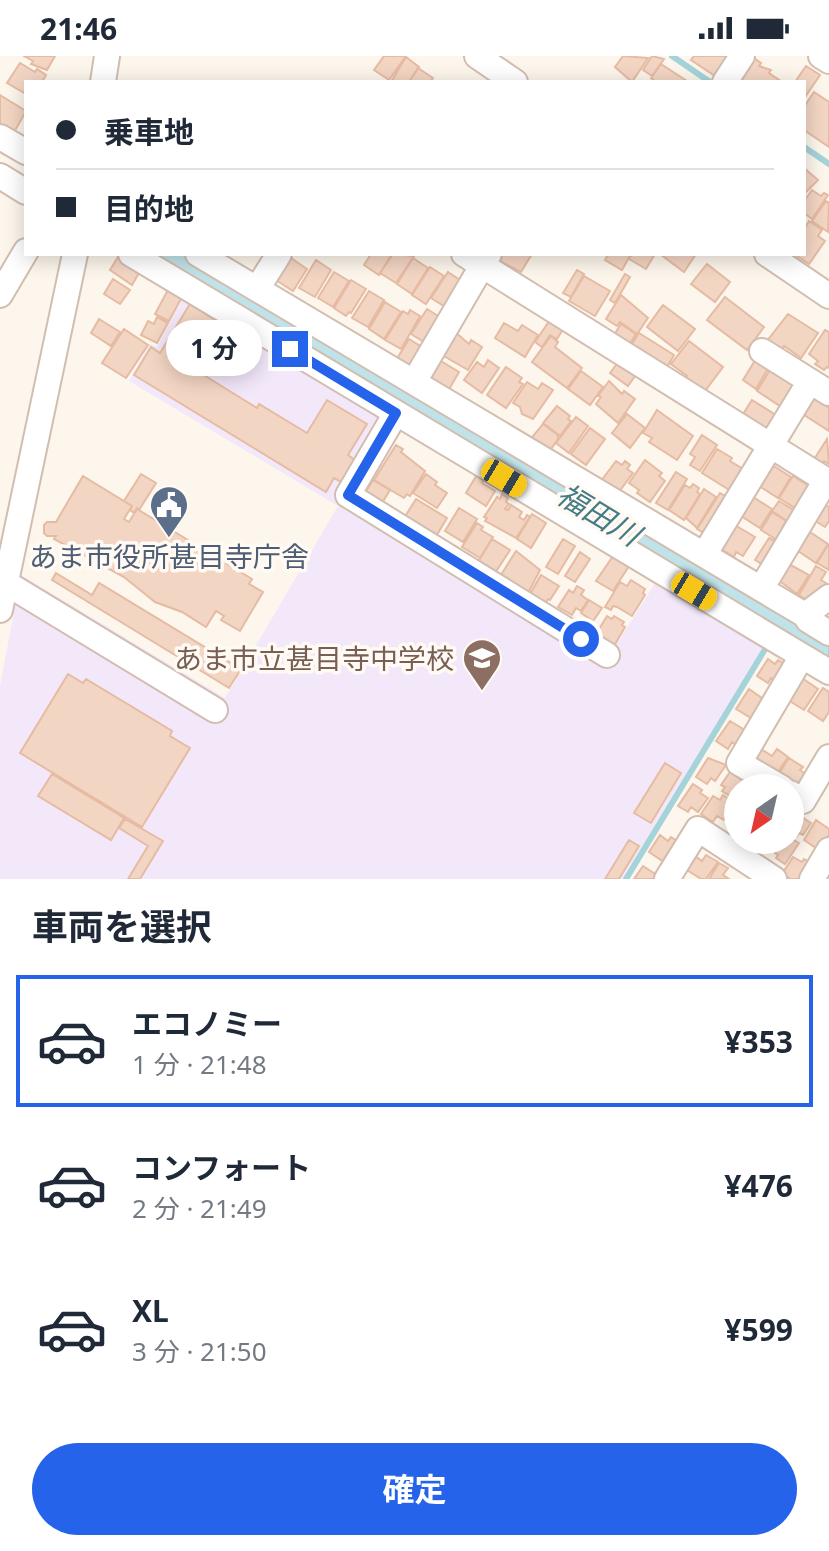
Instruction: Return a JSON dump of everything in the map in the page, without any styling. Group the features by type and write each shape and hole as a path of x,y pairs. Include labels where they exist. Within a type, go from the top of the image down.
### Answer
{"street":[{"path":"477,56 512,80"},
{"path":"726,80 742,56"},
{"path":"821,56 829,61"},
{"path":"0,137 24,151"},
{"path":"0,176 24,191"},
{"path":"0,295 24,254"},
{"path":"0,610 75,256"},
{"path":"134,256 829,672"},
{"path":"201,256 805,615 829,633"},
{"path":"257,289 278,256"},
{"path":"770,256 829,296"},
{"path":"414,382 478,258 827,481 761,589"},
{"path":"704,555 770,445 819,387 762,351"},
{"path":"396,413 348,495 607,655"},
{"path":"6,583 215,710"},
{"path":"805,615 829,597"},
{"path":"758,774 739,763 802,656"},
{"path":"804,799 829,757"},
{"path":"667,879 698,829 774,879"},
{"path":"812,879 829,850"}],"shaded area":[{"name":"あま市立甚目寺中学校","path":"184,295 388,415 340,494 607,659 659,577 768,640 622,879 0,879 0,686 21,575 225,698 338,506 129,381 150,344 157,347"}],"water":[{"name":"福田川","path":"150,256 186,256 829,639 829,661"}],"building":[{"path":"24,56 55,56 47,70 31,64 33,61"},
{"path":"384,56 406,56 389,80 374,70"},
{"path":"623,56 648,58 633,80 615,67"},
{"path":"652,56 664,59 652,76 643,70"},
{"path":"694,56 736,56 721,80 691,60"},
{"path":"406,57 419,67 410,80 392,80"},
{"path":"754,58 761,63 759,66 771,70 769,73 779,80 739,80"},
{"path":"20,63 46,75 43,80 24,80 24,93 7,83"},
{"path":"661,64 685,80 654,80 651,78"},
{"path":"806,66 820,75 806,96 806,80 796,80"},
{"path":"418,68 433,78 432,80 410,80"},
{"path":"814,92 829,102 829,147 806,131 806,104"},
{"path":"0,95 24,110 24,115 13,134 0,126"},
{"path":"806,170 818,180 806,192"},
{"path":"812,190 821,196 824,193 828,195 812,219 806,214 806,198"},
{"path":"826,201 829,203 828,232 812,221"},
{"path":"809,221 822,230 818,236 825,241 809,264 797,256 806,256 806,226"},
{"path":"370,256 391,256 379,275 364,265"},
{"path":"392,256 414,256 396,283 380,273"},
{"path":"498,256 531,256 521,272 498,260"},
{"path":"607,256 630,256 622,270 605,260"},
{"path":"631,256 654,256 646,269 629,259"},
{"path":"663,256 695,256 684,272"},
{"path":"118,257 140,271 132,285 110,270"},
{"path":"291,258 307,269 293,291 276,280"},
{"path":"413,258 428,268 412,294 397,284"},
{"path":"316,260 331,270 315,297 299,288"},
{"path":"707,264 730,282 715,302 691,284"},
{"path":"430,267 444,276 426,304 412,295"},
{"path":"577,270 584,274 571,297 563,293"},
{"path":"334,272 349,281 333,307 318,298"},
{"path":"448,272 463,282 447,308 431,298"},
{"path":"625,274 630,277 615,303 610,300"},
{"path":"584,276 610,291 595,316 569,301"},
{"path":"113,279 130,290 120,304 104,294"},
{"path":"351,280 366,289 346,316 334,308"},
{"path":"169,288 183,295 169,321 155,314"},
{"path":"369,291 384,300 368,327 352,318"},
{"path":"621,295 648,318 637,334 620,322 617,326 606,319"},
{"path":"725,297 764,327 747,350 707,320"},
{"path":"385,302 401,312 384,339 369,329"},
{"path":"190,304 221,324 194,369 257,408 259,404 307,433 327,400 367,424 348,455 358,462 345,484 334,478 326,492 134,375 151,347 160,353"},
{"path":"663,305 695,329 678,351 647,327"},
{"path":"427,309 443,319 427,344 411,334"},
{"path":"410,310 420,316 401,349 385,340 403,311 408,314"},
{"path":"788,314 818,333 801,358 784,346 781,350 767,341"},
{"path":"157,317 168,323 157,343 141,335 148,321 154,324"},
{"path":"552,317 565,326 557,339 550,335 542,347 535,342"},
{"path":"99,319 120,332 111,346 91,333"},
{"path":"504,323 518,331 522,325 538,335 525,357 495,338"},
{"path":"621,324 636,334 629,345 614,335"},
{"path":"124,329 148,345 126,378 102,363"},
{"path":"825,330 829,332 829,368 824,370 815,364 818,361 809,354"},
{"path":"455,332 469,344 471,340 482,347 468,370 437,352"},
{"path":"639,333 674,355 663,374 627,352"},
{"path":"551,336 558,342 555,347 582,368 567,388 532,362"},
{"path":"409,339 427,350 413,373 395,362"},
{"path":"689,341 723,367 705,391 684,380 687,376 671,364"},
{"path":"759,354 772,362 756,389 743,380"},
{"path":"436,358 459,372 447,393 423,379"},
{"path":"488,360 499,368 482,393 464,380 477,362 484,367"},
{"path":"620,360 637,373 628,386 610,373"},
{"path":"506,367 522,378 519,382 523,384 506,408 487,395"},
{"path":"770,370 799,388 786,410 757,391"},
{"path":"581,371 603,387 590,405 568,389"},
{"path":"609,381 622,394 624,391 635,399 618,423 596,404"},
{"path":"527,382 538,389 542,383 553,390 533,419 522,414 520,407 513,403"},
{"path":"811,397 829,408 829,431 801,413"},
{"path":"752,400 779,417 767,435 740,419"},
{"path":"557,406 570,416 568,419 571,421 560,436 543,423"},
{"path":"657,410 693,436 677,460 649,442 652,438 643,433"},
{"path":"627,414 645,428 630,448 612,433"},
{"path":"576,417 588,426 569,453 556,443"},
{"path":"543,424 558,435 547,455 528,442"},
{"path":"590,428 605,439 586,465 571,454"},
{"path":"702,435 717,445 700,471 690,465 695,457 690,454"},
{"path":"827,439 829,464 824,461 821,466 813,461"},
{"path":"396,445 425,471 410,496 407,494 404,498 374,480"},
{"path":"717,449 748,472 734,493 702,473"},
{"path":"645,460 662,473 659,476 665,481 650,502 629,483"},
{"path":"616,461 622,465 625,461 630,465 627,469 633,473 618,493 601,481"},
{"path":"769,463 791,477 778,498 756,484"},
{"path":"676,472 687,479 668,510 656,503"},
{"path":"478,473 485,478 482,483 495,491 486,506 466,493"},
{"path":"141,474 156,483 134,513 130,510 132,506 124,501"},
{"path":"426,474 447,493 437,508 413,493"},
{"path":"83,476 132,506 124,519 129,522 137,509 252,579 249,584 263,592 240,631 221,620 224,616 216,611 206,627 182,612 155,602 124,577 54,539 56,536 47,536 44,525 56,522"},
{"path":"793,476 812,488 798,510 779,498"},
{"path":"373,480 390,490 379,508 362,498"},
{"path":"693,484 699,488 697,492 700,494 684,520 669,510 685,485 690,488"},
{"path":"704,489 716,497 697,528 686,518"},
{"path":"720,493 727,497 709,536 697,529"},
{"path":"502,494 508,498 506,502 509,504 505,509 508,510 511,505 522,512 519,517 524,520 527,515 530,517 516,538 485,521 487,518 484,517"},
{"path":"753,497 772,509 760,528 741,516"},
{"path":"416,499 447,518 435,538 404,518"},
{"path":"779,501 797,512 790,523 772,511"},
{"path":"822,503 829,507 829,521 825,527 812,519"},
{"path":"459,508 477,519 463,542 445,531"},
{"path":"772,512 786,521 782,528 789,532 782,543 761,530"},
{"path":"532,514 546,523 531,548 517,539"},
{"path":"477,523 483,527 481,530 493,537 480,558 462,547"},
{"path":"733,524 755,537 743,556 736,552 734,557 721,549"},
{"path":"807,530 828,544 816,563 795,549"},
{"path":"769,538 781,544 767,567 755,560"},
{"path":"492,539 510,550 495,573 475,567"},
{"path":"563,539 575,546 558,574 546,567"},
{"path":"829,546 829,570 817,563"},
{"path":"516,551 540,570 527,595 499,578"},
{"path":"580,552 590,559 575,582 565,576"},
{"path":"613,556 629,566 613,591 596,581"},
{"path":"787,563 809,575 797,594 777,579"},
{"path":"816,566 826,572 821,580 826,583 813,604 799,595"},
{"path":"56,573 92,595 99,583 241,669 229,688 52,580"},
{"path":"541,575 559,586 545,604 530,594"},
{"path":"631,580 645,589 645,595 632,616 617,607 613,606 611,610 605,607 620,582 627,586"},
{"path":"577,586 584,590 581,595 588,600 581,611 576,608 572,615 558,607 569,590 573,593"},
{"path":"589,600 602,608 593,621 581,613"},
{"path":"607,616 624,622 622,625 625,627 611,651 593,639"},
{"path":"768,659 775,664 778,660 788,666 777,682 771,678 768,683 757,676"},
{"path":"68,674 83,683 86,679 172,731 170,736 190,748 142,827 20,753"},
{"path":"802,678 818,689 804,710 788,700"},
{"path":"823,688 829,692 829,712 823,721 808,711"},
{"path":"749,689 766,701 754,720 736,709"},
{"path":"730,721 748,732 738,747 732,742 728,749 716,741"},
{"path":"761,749 772,756 777,749 788,757 778,772 772,768 770,772 753,761"},
{"path":"708,758 726,765 715,781 711,778 707,784 696,777"},
{"path":"789,758 803,767 800,770 808,776 804,783 804,774 779,774"},
{"path":"665,763 681,773 651,823 634,813"},
{"path":"52,774 124,818 111,840 38,796"},
{"path":"693,784 708,798 698,812 691,807 688,812 678,806"},
{"path":"713,796 720,800 724,796 724,820 717,816 713,822 701,814"},
{"path":"804,818 811,823 804,834"},
{"path":"125,819 163,841 140,879 128,879 148,846 119,828"},
{"path":"816,820 829,829 829,835 819,850 804,840"},
{"path":"660,835 668,841 671,837 680,843 667,864 649,852"},
{"path":"629,840 639,846 619,879 605,879"},
{"path":"792,854 785,864 776,858 778,855"},
{"path":"706,855 718,862 706,879 701,879 687,870 695,856 702,861"},
{"path":"793,857 814,865 801,879 791,879 782,874"},
{"path":"719,863 728,868 723,875 729,879 709,879"},
{"path":"643,866 660,877 659,879 634,879"}],"waterway":[{"path":"672,56 707,80"},
{"path":"806,148 829,164"},
{"path":"626,879 767,646"}],"place":[{"name":"あま市役所甚目寺庁舎","path":"169,539"},
{"name":"あま市立甚目寺中学校","path":"482,692"}],"route":[{"path":"290,349 396,413 348,495 581,639"}]}
